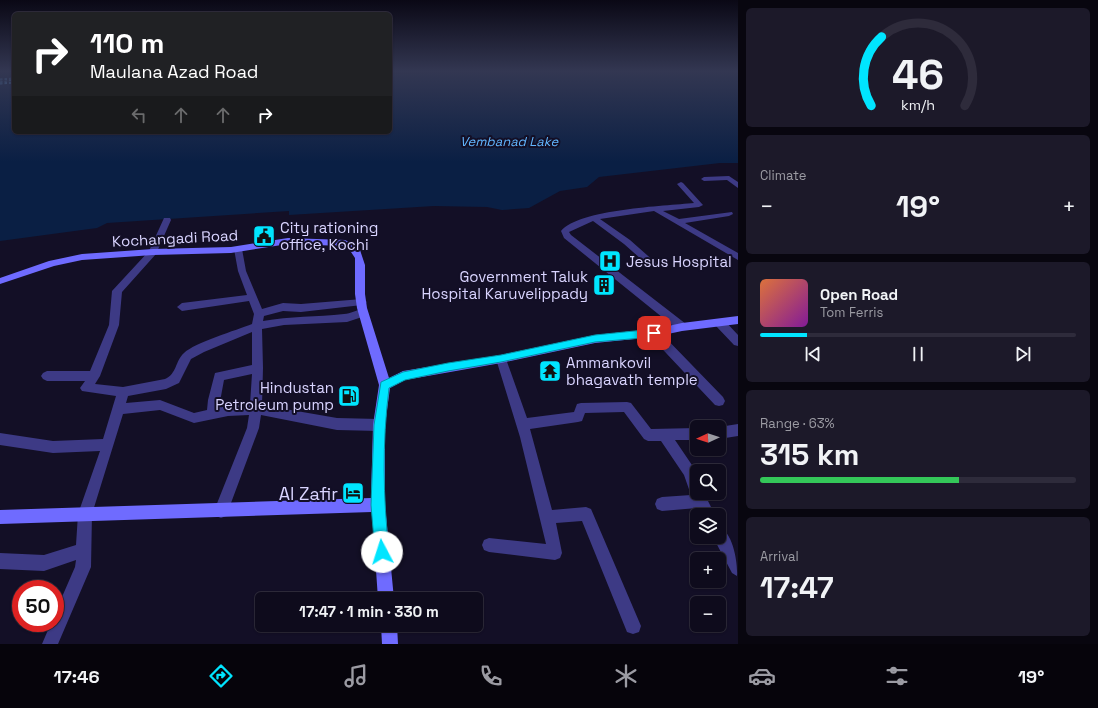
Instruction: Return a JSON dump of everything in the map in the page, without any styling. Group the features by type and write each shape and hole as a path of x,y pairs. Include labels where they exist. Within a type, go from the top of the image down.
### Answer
{"street":[{"path":"704,179 729,178 738,186"},
{"path":"681,184 699,205 602,215 565,231 567,236 682,327"},
{"path":"655,209 738,257"},
{"path":"677,222 729,214"},
{"path":"594,218 627,242 653,265"},
{"path":"167,220 153,252 117,291 114,325 94,376 86,388 123,392 166,384 175,380 187,356 200,349 257,326 284,321 347,318 362,307"},
{"name":"Kochangadi Road","path":"0,281 70,259 153,252 238,249 288,241 345,243 353,246 358,254 362,266 360,295 362,307 385,385"},
{"path":"221,512 253,428 256,409 258,368 257,326 259,314 242,271 238,249"},
{"path":"182,307 252,297"},
{"path":"259,314 283,307 362,307"},
{"path":"385,592 378,505 379,425 385,385 403,376 595,339 654,333 682,327 738,320"},
{"path":"720,323 738,342"},
{"path":"654,333 719,401"},
{"path":"489,545 554,552 547,517 523,424 511,384 501,358"},
{"path":"213,414 219,376 258,368"},
{"path":"47,376 94,376"},
{"path":"50,644 83,567 85,514 108,445 123,392"},
{"path":"118,409 160,405 194,418 213,414 256,409 337,424 379,425"},
{"path":"523,424 578,417 581,408 627,407 648,435 690,434"},
{"path":"726,432 738,430"},
{"path":"664,435 690,474"},
{"path":"0,439 53,447 108,445"},
{"path":"662,504 690,497"},
{"path":"0,517 221,512 378,505"},
{"path":"547,517 586,514 633,626"},
{"path":"725,544 738,568"},
{"path":"0,561 44,563 84,550"},
{"path":"389,632 390,644"}],"water":[{"name":"Vembanad Lake","path":"0,102 12,102 12,134 392,134 392,102 738,102 738,163 720,163 599,177 587,187 560,191 529,208 502,210 487,207 434,206 289,215 289,211 107,223 97,228 0,241"}],"place":[{"name":"City rationing office, Kochi","path":"264,236"},
{"name":"Jesus Hospital","path":"610,261"},
{"name":"Government Taluk Hospital Karuvelippady","path":"604,285"},
{"name":"Ammankovil bhagavath temple","path":"550,371"},
{"name":"Hindustan Petroleum pump","path":"349,396"},
{"name":"Al Zafir","path":"353,493"}],"route":[{"path":"382,552 378,505 379,425 385,385 403,376 448,367 595,339 654,333"}]}
